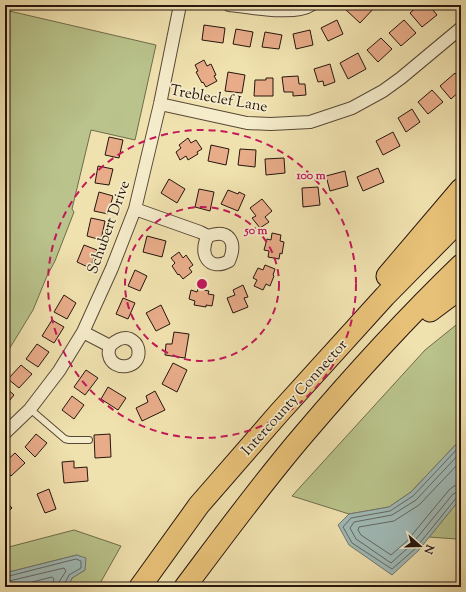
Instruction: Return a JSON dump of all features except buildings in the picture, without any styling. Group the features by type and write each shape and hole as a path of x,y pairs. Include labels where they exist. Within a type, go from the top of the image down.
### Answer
{"highway":[{"path":"279,413 381,283 461,189"},
{"name":"Intercounty Connector","path":"140,587 199,505 279,413 384,296 461,219"},
{"name":"Intercounty Connector","path":"185,587 222,537 303,434 382,345 461,265"},
{"path":"382,345 461,288"}],"street":[{"name":"Schubert Drive","path":"5,433 30,409 59,370 83,332 112,268 135,209 160,104 180,5"},
{"path":"229,5 288,11 311,5"},
{"name":"Trebleclef Lane","path":"160,104 247,122 271,124 310,122 352,108 383,91 461,28"},
{"path":"135,209 208,236"},
{"path":"83,332 110,346"}],"lane":[{"path":"30,409 65,439 89,440"}],"green space":[{"path":"5,10 156,45 135,140 91,130 72,209 74,212 55,261 33,310 5,356"},
{"path":"461,321 461,439 411,492 389,507 349,514 292,496 425,350"},
{"path":"461,498 461,537 457,539 429,537"},
{"path":"74,530 121,546 98,587 52,587 69,585 72,578 85,570 77,555 5,573 5,548"}],"water":[{"path":"461,439 461,498 418,551 392,575 349,545 338,525 349,514 389,507 411,492"},
{"path":"77,555 86,558 85,570 72,578 69,585 52,587 5,587 5,573"}]}
